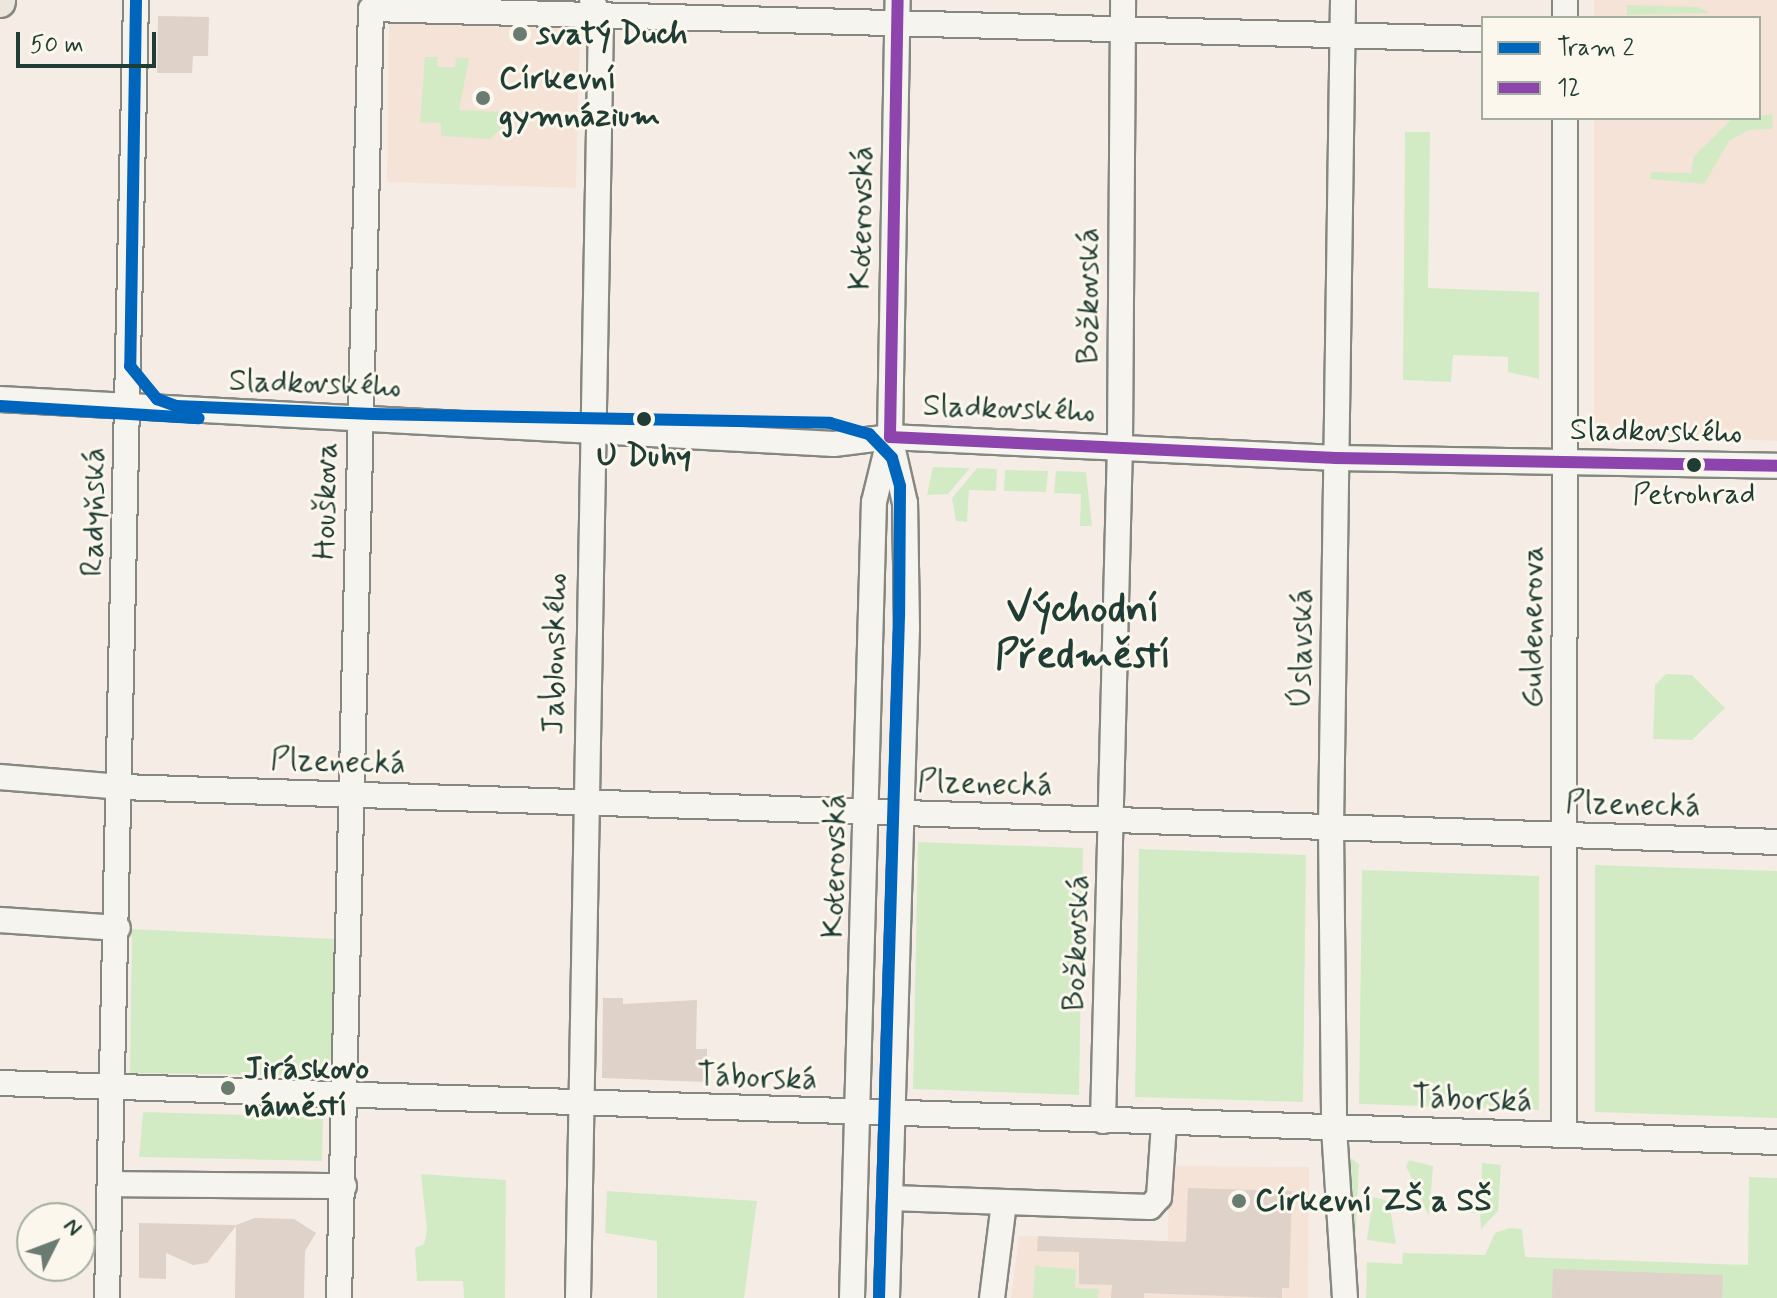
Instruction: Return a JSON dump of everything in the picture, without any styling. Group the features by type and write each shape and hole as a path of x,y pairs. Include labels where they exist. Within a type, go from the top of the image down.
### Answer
{"street":[{"name":"Radyňská","path":"118,928 136,0"},
{"name":"Božkovská","path":"1103,1121 1117,638 1123,0"},
{"name":"Úslavská","path":"1343,0 1331,827 1334,1128 1345,1298"},
{"name":"Houškova","path":"347,1097 367,16 379,6 595,6"},
{"path":"595,6 898,11 1123,28 1481,39"},
{"name":"Jablonského","path":"578,1298 577,1104 591,428 595,6"},
{"name":"Koterovská","path":"852,1298 861,1113 874,502 890,437 898,11"},
{"name":"Guldenerova","path":"1564,1135 1565,120"},
{"name":"Sladkovského","path":"0,399 128,408 591,428 642,437 834,444 890,437 1120,444 1336,458 1777,466"},
{"name":"Koterovská","path":"887,1298 902,813 905,503 890,437"},
{"name":"Plzenecká","path":"0,777 121,787 1777,842"},
{"path":"0,920 118,928 110,1088 107,1298"},
{"path":"0,1083 347,1097 339,1298"},
{"name":"Táborská","path":"347,1097 1777,1142"},
{"path":"891,1198 1150,1207 1159,1197 1164,1123"},
{"path":"110,1184 344,1186"},
{"path":"992,1298 1004,1203"}],"shaded area":[{"path":"1594,0 1777,0 1777,441 1594,432 1594,120 1761,120 1761,16 1594,16"},
{"name":"Církevní gymnázium","path":"389,23 580,29 576,188 387,182"},
{"name":"Církevní ZŠ a SŠ","path":"1169,1166 1309,1167 1308,1298 1011,1298 1019,1236 1168,1241"}],"green space":[{"path":"1627,5 1698,7 1710,13 1627,15"},
{"path":"425,57 437,57 438,67 455,67 456,58 469,58 459,110 504,112 504,126 490,139 441,136 441,123 420,122"},
{"path":"1773,114 1772,129 1748,130 1729,141 1704,184 1650,179 1652,172 1691,173 1694,156 1731,120 1761,120 1761,115"},
{"path":"1405,132 1430,132 1428,288 1539,292 1539,379 1508,372 1508,357 1453,355 1451,382 1403,380"},
{"path":"933,467 970,468 948,494 927,495"},
{"path":"977,468 997,469 996,491 969,490 967,522 956,521 952,498"},
{"path":"1005,470 1048,471 1046,492 1004,491"},
{"path":"1056,471 1086,472 1092,526 1080,526 1081,494 1054,493"},
{"path":"1666,674 1692,675 1725,708 1692,740 1653,739 1655,685"},
{"path":"918,842 1083,848 1079,1095 913,1089"},
{"path":"1139,849 1306,855 1303,1102 1135,1097"},
{"path":"1595,865 1777,871 1777,1118 1595,1112"},
{"path":"1362,870 1539,876 1539,1110 1359,1104"},
{"path":"132,929 335,939 332,1076 130,1073"},
{"path":"143,1112 323,1117 322,1161 139,1157"},
{"path":"1351,1158 1359,1164 1355,1243 1350,1243"},
{"path":"1409,1160 1433,1166 1429,1216 1406,1166"},
{"path":"1482,1163 1501,1165 1498,1211 1481,1229 1480,1213 1467,1213 1467,1204 1481,1204"},
{"path":"421,1174 506,1180 505,1298 464,1298 463,1281 417,1281 415,1248 424,1244 427,1230"},
{"path":"1749,1177 1777,1178 1777,1298 1366,1298 1367,1262 1402,1264 1403,1253 1485,1255 1495,1233 1509,1228 1522,1229 1525,1257 1748,1265"},
{"path":"607,1191 757,1201 744,1298 657,1298 657,1241 605,1233"},
{"path":"1373,1197 1389,1201 1396,1244 1367,1240"},
{"path":"1035,1266 1076,1269 1075,1288 1099,1289 1098,1298 1033,1298"}],"building":[{"path":"158,16 209,17 208,56 193,56 192,73 157,73"},
{"path":"603,998 623,998 623,1004 697,1000 696,1049 707,1049 707,1082 602,1078"},
{"name":"Církevní ZŠ a SŠ","path":"1188,1188 1292,1191 1289,1288 1282,1288 1282,1298 1144,1293 1144,1298 1111,1298 1112,1285 1079,1284 1079,1252 1037,1251 1038,1236 1186,1242"},
{"path":"255,1218 294,1219 316,1233 305,1251 304,1298 235,1298 236,1226 207,1263 193,1265 166,1253 166,1279 139,1278 139,1223 236,1225"},
{"path":"1553,1269 1723,1275 1722,1298 1552,1298"}],"tram line":[{"name":"2","path":"136,0 130,366 157,399 176,406 373,414 830,423 869,434 892,458 900,486 899,616 879,1298"},
{"name":"2","path":"0,406 199,418"}],"transit line":[{"name":"12","path":"890,437 898,0"},
{"name":"12","path":"890,437 1336,458 1777,466"}],"place":[{"name":"svatý Duch","path":"520,34"},
{"name":"Církevní gymnázium","path":"483,98"},
{"name":"U Duhy","path":"644,419"},
{"name":"Petrohrad","path":"1694,465"},
{"name":"Jiráskovo náměstí","path":"228,1088"},
{"name":"Církevní ZŠ a SŠ","path":"1239,1201"}],"district":[{"name":"Východní Předměstí","path":"1083,633"}]}
